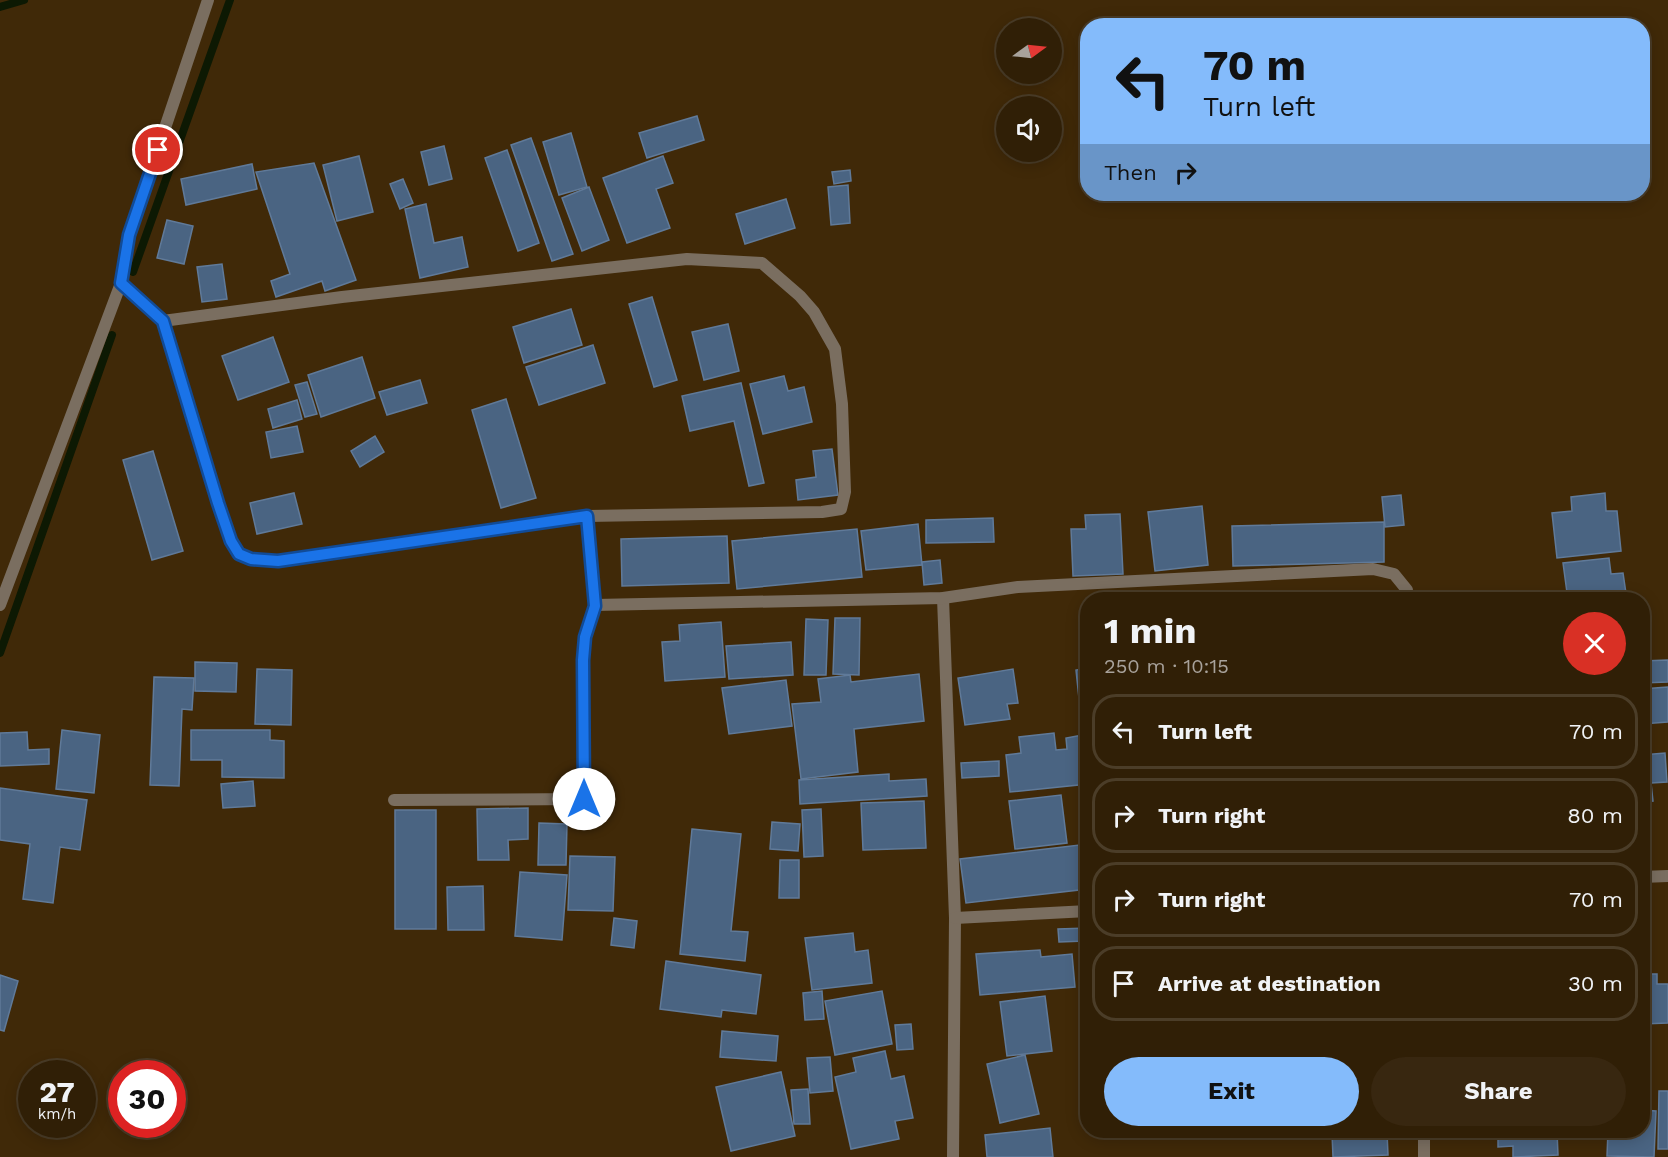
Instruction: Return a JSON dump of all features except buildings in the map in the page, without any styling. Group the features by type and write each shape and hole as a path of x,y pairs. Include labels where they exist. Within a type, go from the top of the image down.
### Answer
{"street":[{"path":"0,605 121,283 129,235 208,0"},
{"path":"121,283 163,321 231,541 239,554 251,559 278,561 587,516 822,512 841,509 844,492 842,415 835,349 814,312 762,263 687,259 342,297 163,321"},
{"path":"394,800 584,799 583,660 585,637 595,606 587,516"},
{"path":"595,606 943,598 1018,587 1372,568 1394,574 1407,592"},
{"path":"943,598 955,918 953,1157"},
{"path":"1650,877 1668,876"},
{"path":"955,918 1080,911"},
{"path":"1424,1138 1424,1157"}],"waterway":[{"path":"0,7 24,0"},
{"path":"133,272 230,0"},
{"path":"0,653 112,335"}],"route":[{"path":"158,150 129,235 121,283 163,321 218,503 231,541 239,554 251,559 278,561 587,516 595,606 585,637 583,660 584,799"}]}
